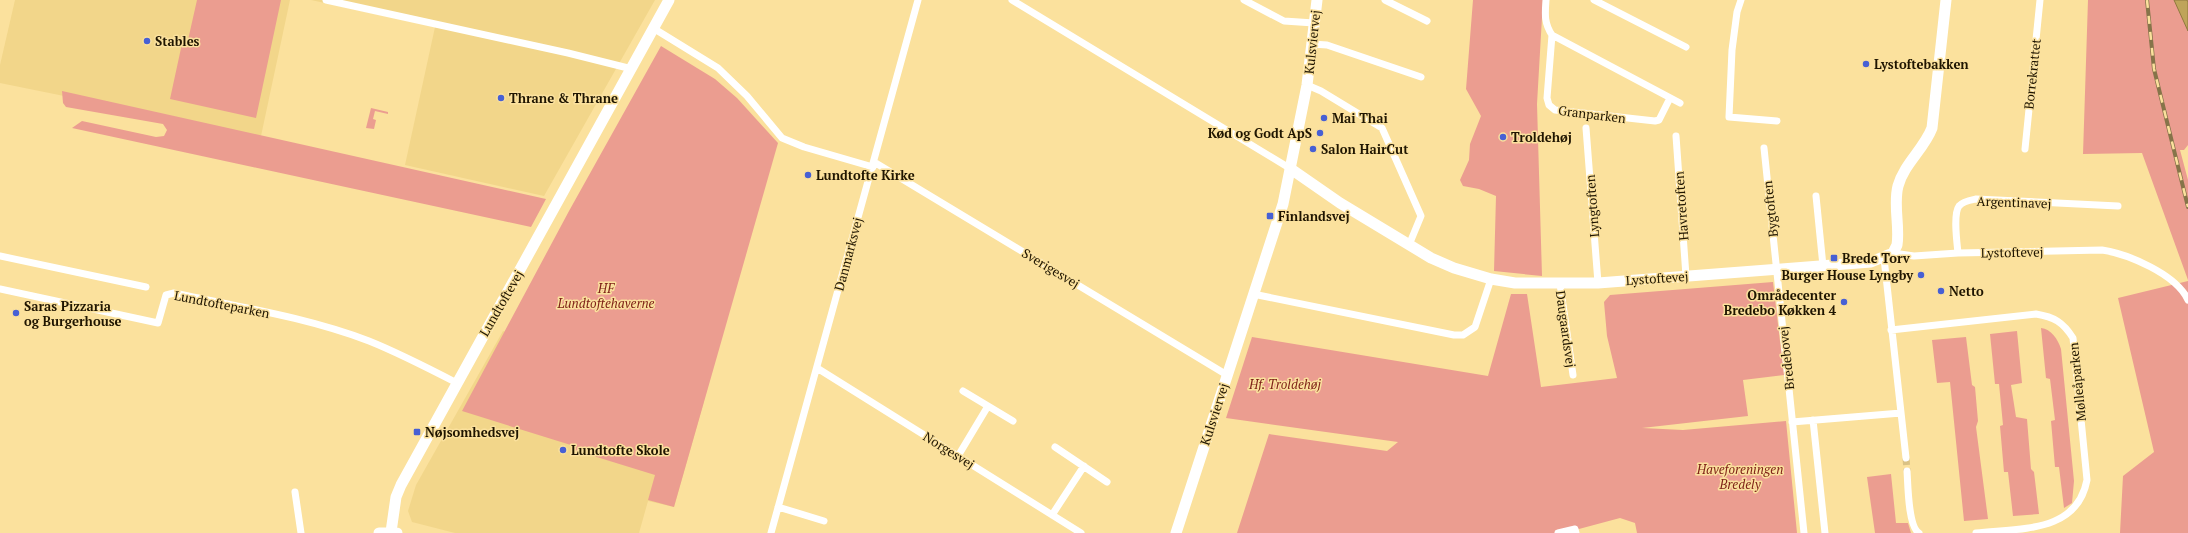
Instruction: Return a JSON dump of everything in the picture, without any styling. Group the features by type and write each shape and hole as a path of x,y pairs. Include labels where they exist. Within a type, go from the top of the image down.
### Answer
{"street":[{"path":"326,0 632,69"},
{"name":"Lundtoftevej","path":"379,533 394,533 396,497 457,383 669,0"},
{"name":"Danmarksvej","path":"771,533 918,0"},
{"path":"1012,0 1291,169"},
{"path":"1244,0 1284,21 1314,23"},
{"name":"Kulsviervej","path":"1176,533 1283,204 1307,85 1317,0"},
{"path":"1385,0 1427,21"},
{"name":"Granparken","path":"1546,0 1545,17 1547,27 1552,35 1546,98 1548,105 1555,110 1655,121 1659,120 1670,98"},
{"path":"1594,0 1686,47"},
{"path":"1741,0 1741,6 1737,12 1732,50 1729,117 1777,121"},
{"path":"1906,458 1891,330 1889,256 1897,245 1899,234 1897,197 1898,186 1903,174 1929,135 1934,118 1946,0"},
{"name":"Borrekrattet","path":"2025,149 2040,0"},
{"name":"Sverigesvej","path":"653,28 718,68 747,96 782,138 804,147 873,164 1227,375"},
{"path":"1552,35 1680,103"},
{"path":"1312,44 1326,46 1421,78"},
{"name":"Kulsviervej","path":"1307,85 1382,128 1421,216 1409,245"},
{"name":"Lyngtoften","path":"1586,128 1598,283"},
{"name":"Havretoften","path":"1676,136 1686,276"},
{"name":"Bygtoften","path":"1764,148 1776,269"},
{"name":"Lystoftevej","path":"1291,169 1340,203 1432,258 1451,267 1491,279 1515,283 1598,283 1871,262 1889,256 2102,250 2118,253 2134,259 2174,283 2188,300"},
{"path":"1816,196 1823,266"},
{"name":"Argentinavej","path":"1958,253 1956,214 1959,206 1965,201 1976,199 2118,206"},
{"path":"0,256 146,287"},
{"name":"Bredebovej","path":"1776,269 1804,533"},
{"path":"1254,294 1454,335 1463,335 1475,327 1491,279"},
{"name":"Daugaardsvej","path":"1560,284 1573,375"},
{"name":"Lundtofteparken","path":"0,289 158,323 166,295 174,293 218,302 281,315 368,341 457,383"},
{"name":"Mølleåparken","path":"1891,330 2036,314 2049,316 2059,321 2067,328 2073,338 2087,480 2082,500 2069,516 2050,526 1976,533"},
{"name":"Norgesvej","path":"817,368 1081,533"},
{"path":"963,391 1012,421"},
{"path":"958,456 988,406"},
{"path":"1792,422 1901,413"},
{"path":"1813,420 1825,533"},
{"path":"1055,447 1107,482"},
{"path":"1052,514 1084,466"},
{"path":"1907,471 1911,519 1916,531 1919,533"},
{"path":"295,492 300,533"},
{"path":"778,507 824,521"},
{"path":"1558,533 1575,529 1576,533"}],"shaded area":[{"path":"15,0 290,0 261,136 0,83 0,65"},
{"path":"311,0 655,0 544,196 405,165 435,27"},
{"path":"2174,0 2187,0 2188,2 2188,31"},
{"name":"Lundtofte Skole","path":"503,331 704,401 674,507 648,501 639,533 455,533 412,522 408,511 416,485"}],"green space":[{"path":"197,0 281,0 256,118 170,99 183,39 188,40"},
{"path":"1473,0 1543,0 1537,104 1542,276 1494,271 1496,196 1479,189 1463,186 1460,180 1469,160 1470,144 1481,116 1466,89"},
{"path":"2088,0 2188,0 2188,145 2184,150 2180,150 2188,180 2188,280 2142,153 2083,154"},
{"name":"HF Lundtoftehaverne","path":"661,46 715,79 737,98 778,143 674,507 648,500 655,475 574,450 574,446 462,411 569,211"},
{"path":"62,91 546,199 531,227 72,128 82,121 156,137 164,136 167,130 163,124 66,107 63,103"},
{"path":"371,108 388,112 388,114 375,111 373,119 376,120 374,129 366,128"},
{"path":"2188,281 2188,533 2120,533 2123,476 2154,452 2118,298"},
{"path":"1773,282 1784,375 1743,380 1748,416 1642,428 1683,430 1786,421 1797,533 1637,533 1635,523 1620,518 1564,533 1237,533 1269,434 1387,451 1398,442 1226,418 1252,337 1488,376 1511,294 1527,294 1541,387 1617,378 1607,336 1604,302 1610,295"},
{"path":"2041,328 2048,330 2054,335 2061,349 2074,481 2072,503 2064,508 2059,467 2055,467 2051,421 2055,420 2050,379 2046,378"},
{"path":"2017,331 2022,383 2011,385 2016,417 2027,419 2031,469 2034,472 2039,514 2013,516 2008,472 2004,472 2000,426 2003,425 1999,384 1995,384 1990,334"},
{"path":"1966,337 1972,385 1975,387 1978,421 1976,427 1988,519 1964,521 1950,382 1937,383 1932,340"},
{"path":"1891,474 1896,523 1908,523 1911,533 1875,533 1867,477"}],"tunnel":[{"path":"1906,458 1907,471"}],"railway":[{"path":"2147,0 2154,69 2188,207"}],"place":[{"name":"Stables","path":"147,41"},
{"name":"Lystoftebakken","path":"1866,64"},
{"name":"Thrane & Thrane","path":"501,98"},
{"name":"Mai Thai","path":"1324,118"},
{"name":"Kød og Godt ApS","path":"1320,133"},
{"name":"Troldehøj","path":"1503,137"},
{"name":"Salon HairCut","path":"1313,149"},
{"name":"Lundtofte Kirke","path":"808,175"},
{"name":"Finlandsvej","path":"1270,216"},
{"name":"Brede Torv","path":"1834,258"},
{"name":"Burger House Lyngby","path":"1921,275"},
{"name":"Netto","path":"1941,291"},
{"name":"Områdecenter Bredebo Køkken 4","path":"1844,302"},
{"name":"Saras Pizzaria og Burgerhouse","path":"16,313"},
{"name":"Nøjsomhedsvej","path":"417,432"},
{"name":"Lundtofte Skole","path":"563,450"}],"park label":[{"name":"Hf. Troldehøj","path":"1285,384"},
{"name":"Haveforeningen Bredely","path":"1740,476"}]}
